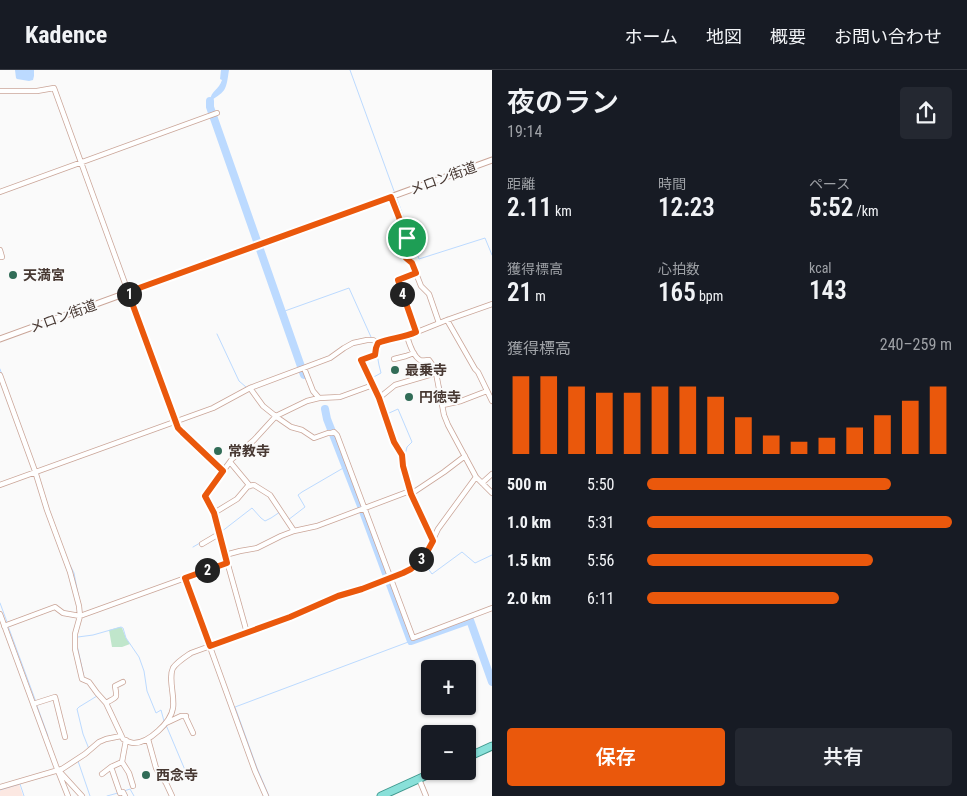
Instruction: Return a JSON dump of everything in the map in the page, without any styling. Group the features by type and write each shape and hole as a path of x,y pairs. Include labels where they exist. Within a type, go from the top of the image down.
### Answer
{"main road":[{"path":"476,753 492,746"},
{"path":"381,796 419,779"}],"street":[{"path":"0,91 38,91 54,88 176,421 182,432 223,471"},
{"path":"0,192 217,113"},
{"name":"メロン街道","path":"0,339 492,160"},
{"path":"391,197 407,238 404,249 406,258 412,263 421,286 429,294 439,323"},
{"path":"0,250 2,257 0,257"},
{"path":"416,273 398,280 416,332"},
{"path":"0,485 213,408 250,388 330,358 353,343 373,340 378,343 407,336 492,304"},
{"path":"447,320 492,400"},
{"path":"407,336 418,359 429,360 432,363 448,425 476,477 492,493"},
{"path":"378,343 375,355 361,360 379,398 394,442 402,455 410,493 433,541"},
{"path":"394,359 414,353"},
{"path":"303,369 313,391 319,398"},
{"path":"379,398 400,383 436,373"},
{"path":"0,375 70,572 79,606 80,616 75,634 82,679 89,682 106,703 123,739 133,743 148,739 166,723 174,706 173,668 182,659 191,653 290,617 338,596 362,589 411,569 427,552 438,529 476,477"},
{"path":"443,405 461,400 492,383"},
{"path":"247,633 214,513 205,496 236,454 254,440 276,416 319,398 340,397 373,385"},
{"path":"250,388 263,406 291,427 302,430 314,438 334,432 337,435 389,579 413,638 492,608"},
{"path":"225,555 258,548 294,531 317,526 410,493 437,477 465,456"},
{"path":"230,462 250,486"},
{"path":"482,483 492,474"},
{"path":"214,513 237,499 250,486 254,485 270,495 294,531"},
{"path":"202,544 219,534"},
{"path":"5,627 55,607 63,613 80,616 227,563"},
{"path":"185,578 255,772 266,796"},
{"path":"0,614 35,703 68,796"},
{"path":"106,703 117,696 116,684 123,682"},
{"path":"35,703 55,697 65,737"},
{"path":"166,723 181,716 186,716 193,733"},
{"path":"0,787 58,770 99,742 121,736"},
{"path":"148,739 156,768 172,796"},
{"path":"126,740 122,762 129,773 133,786"},
{"path":"102,774 122,762"},
{"path":"111,767 120,793 123,792 125,796"},
{"path":"58,770 82,796"},
{"path":"419,779 426,796"}],"shaded area":[{"path":"19,784 23,796 0,796 0,790"}],"green space":[{"path":"120,627 130,644 122,647 112,647 109,630"}],"water":[{"path":"15,70 34,70 33,80 17,79"},
{"path":"221,70 229,70 225,89 220,95 210,101 212,94 222,80 220,79"}],"waterway":[{"path":"350,70 394,191"},
{"path":"210,101 210,107 304,375"},
{"path":"397,199 419,259 485,238 492,255"},
{"path":"282,312 349,288 371,337"},
{"path":"217,334 239,381 246,387"},
{"path":"372,378 381,373 377,354"},
{"path":"0,369 2,375"},
{"path":"441,386 444,402"},
{"path":"249,390 257,401"},
{"path":"325,409 327,419 411,641 470,620 492,682"},
{"path":"387,414 398,409 412,442 407,447 405,455"},
{"path":"288,520 305,507 298,495 345,467"},
{"path":"221,532 252,508 265,521 280,512"},
{"path":"428,525 432,534"},
{"path":"430,540 420,557 432,574 462,552 475,563 492,555"},
{"path":"193,547 200,543"},
{"path":"70,565 74,573 79,599"},
{"path":"0,603 7,622"},
{"path":"8,626 36,702"},
{"path":"78,637 123,628 126,638 139,657 144,671 147,691 156,713 161,710 164,721"},
{"path":"269,796 235,707 411,641"},
{"path":"77,645 84,677"},
{"path":"90,687 97,696"},
{"path":"89,749 77,709 97,696"},
{"path":"37,706 48,736"},
{"path":"166,725 185,770 168,781"},
{"path":"78,761 90,796"},
{"path":"0,790 20,784 24,796"},
{"path":"124,791 130,789 134,796"},
{"path":"107,796 118,793"}],"place":[{"name":"天満宮","path":"13,275"},
{"name":"最乗寺","path":"395,370"},
{"name":"円徳寺","path":"409,397"},
{"name":"常教寺","path":"218,451"},
{"name":"西念寺","path":"146,775"}],"route":[{"path":"391,197 407,238 404,247 406,258 412,263 416,273 398,280 416,332 378,343 375,355 361,360 379,398 394,442 402,455 411,494 433,541 416,565 403,573 210,646 185,578 227,563 214,513 205,496 223,471 178,428 128,292 391,197"}]}
